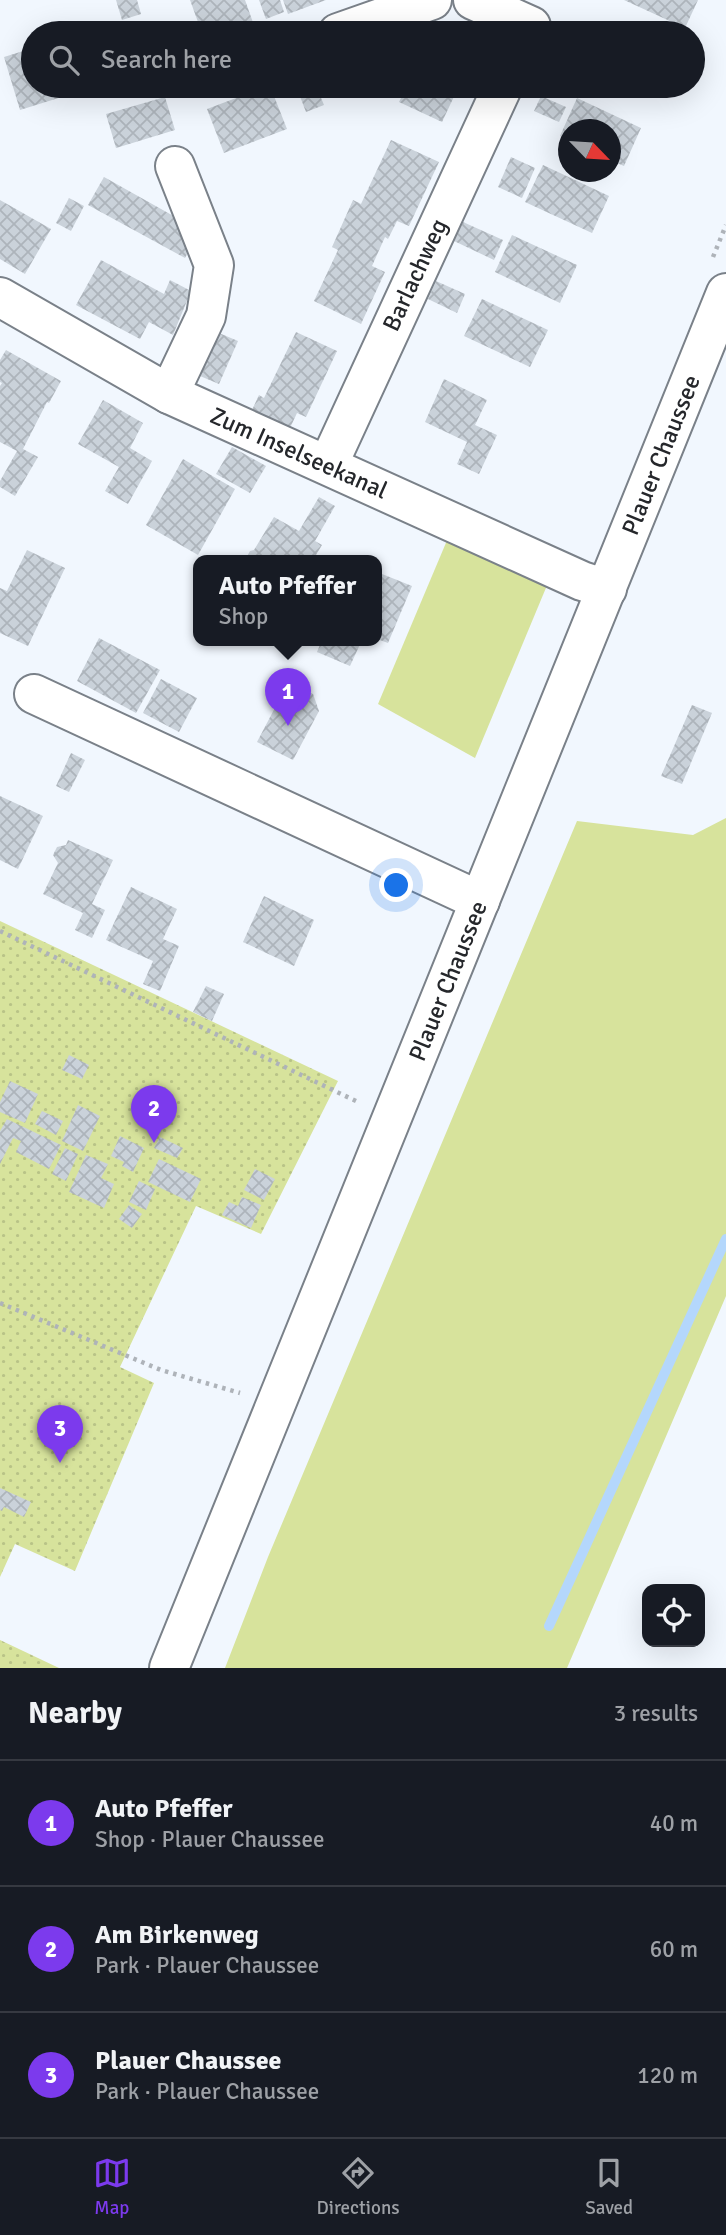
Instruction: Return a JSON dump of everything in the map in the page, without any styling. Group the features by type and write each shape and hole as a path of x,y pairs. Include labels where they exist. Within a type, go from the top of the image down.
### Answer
{"main road":[{"path":"372,21 432,0"},
{"path":"473,0 533,20"},
{"name":"Barlachweg","path":"328,465 497,98"},
{"path":"169,394 206,316 214,265 175,166"},
{"name":"Plauer Chaussee","path":"169,1668 726,293"},
{"name":"Zum Inselseekanal","path":"0,297 169,394 582,582 607,589"},
{"path":"34,694 480,901"}],"path":[{"path":"0,931 393,1118"},
{"path":"0,1303 161,1370 251,1396"}],"green space":[{"path":"448,538 548,583 475,758 378,704"},
{"path":"726,818 726,1296 567,1668 225,1668 268,1557 577,821 693,835"},
{"path":"0,921 338,1081 261,1234 196,1206 120,1367 154,1383 75,1571 15,1544 0,1577"},
{"path":"0,1640 59,1668 0,1668"}],"building":[{"path":"116,0 137,0 141,14 122,20"},
{"path":"190,0 245,0 252,21 198,21"},
{"path":"259,0 280,0 284,12 266,19"},
{"path":"283,0 326,0 288,14"},
{"path":"624,0 698,0 688,21 670,21"},
{"path":"21,52 21,98 58,98 20,110 4,57"},
{"path":"165,98 175,130 116,148 106,114"},
{"path":"236,98 275,98 287,129 224,153 207,109"},
{"path":"301,98 321,98 324,105 306,112"},
{"path":"401,98 453,98 442,122 399,102"},
{"path":"540,98 566,107 558,122 534,111"},
{"path":"577,98 641,128 624,166 621,165 621,119 568,119"},
{"path":"391,140 439,162 409,226 397,221 388,239 385,237 372,266 385,272 361,324 314,301 338,250 332,247 353,200 361,204"},
{"path":"511,157 535,168 522,198 498,187"},
{"path":"543,165 558,172 558,182 579,182 609,196 592,233 525,202"},
{"path":"104,177 186,223 191,247 185,258 88,205"},
{"path":"69,198 84,206 71,231 56,223"},
{"path":"0,200 51,229 25,274 0,259"},
{"path":"463,222 503,240 494,260 454,241"},
{"path":"512,235 577,265 560,303 495,272"},
{"path":"101,260 164,294 170,280 191,291 173,335 149,322 140,339 76,305"},
{"path":"436,281 465,294 457,313 428,299"},
{"path":"482,299 548,330 530,367 464,336"},
{"path":"296,332 337,351 306,417 297,413 290,428 252,410 259,395 264,398"},
{"path":"219,333 238,341 219,384 200,376"},
{"path":"6,350 61,381 23,449 38,457 15,496 0,487 0,481 17,451 0,442 0,360"},
{"path":"444,379 487,400 475,425 497,435 479,474 457,464 467,442 425,422"},
{"path":"103,400 143,423 130,448 152,461 128,504 105,491 119,467 78,444"},
{"path":"232,447 266,466 250,493 216,474"},
{"path":"183,459 235,489 198,555 146,525"},
{"path":"319,497 335,506 315,541 322,545 316,555 248,555 254,550 274,517 299,531"},
{"path":"27,550 65,568 28,646 0,633 0,588 7,591"},
{"path":"382,574 412,586 388,643 382,641"},
{"path":"99,638 160,670 136,713 77,681"},
{"path":"320,646 359,646 350,666 317,652"},
{"path":"161,679 197,698 179,732 143,713"},
{"path":"289,681 313,694 319,711 293,760 257,742"},
{"path":"692,705 712,713 682,784 661,776"},
{"path":"71,753 85,760 69,792 56,786"},
{"path":"0,796 43,816 18,869 0,860"},
{"path":"68,840 113,860 92,904 105,910 92,938 75,930 83,913 43,894 58,863 53,855 57,847 66,845"},
{"path":"131,887 177,909 163,939 179,946 160,991 143,984 153,961 106,940"},
{"path":"264,896 314,920 294,966 243,942"},
{"path":"206,986 224,994 212,1021 193,1012"},
{"path":"69,1055 89,1065 82,1079 62,1070"},
{"path":"10,1081 38,1094 25,1123 0,1112 0,1102"},
{"path":"78,1105 100,1116 83,1151 62,1141"},
{"path":"42,1111 63,1121 56,1135 35,1124"},
{"path":"7,1119 61,1145 49,1169 16,1152 21,1141 13,1138 0,1164 0,1131"},
{"path":"120,1136 144,1148 133,1172 122,1166 124,1162 111,1156"},
{"path":"160,1137 183,1148 177,1158 154,1148"},
{"path":"65,1148 78,1154 66,1181 52,1174"},
{"path":"86,1155 108,1164 101,1178 114,1184 104,1208 69,1192"},
{"path":"159,1159 201,1179 190,1202 148,1182"},
{"path":"255,1169 275,1179 264,1200 244,1190"},
{"path":"139,1181 155,1189 146,1210 129,1202"},
{"path":"242,1197 261,1205 251,1228 222,1215 229,1202 238,1206"},
{"path":"129,1205 142,1214 132,1228 119,1219"},
{"path":"0,1488 31,1502 24,1517 4,1507 0,1510"}],"waterway":[{"path":"549,1626 726,1239"}],"place":[{"name":"Auto Pfeffer","path":"288,726"},
{"name":"Am Birkenweg","path":"154,1143"},
{"name":"Plauer Chaussee","path":"60,1463"}]}
